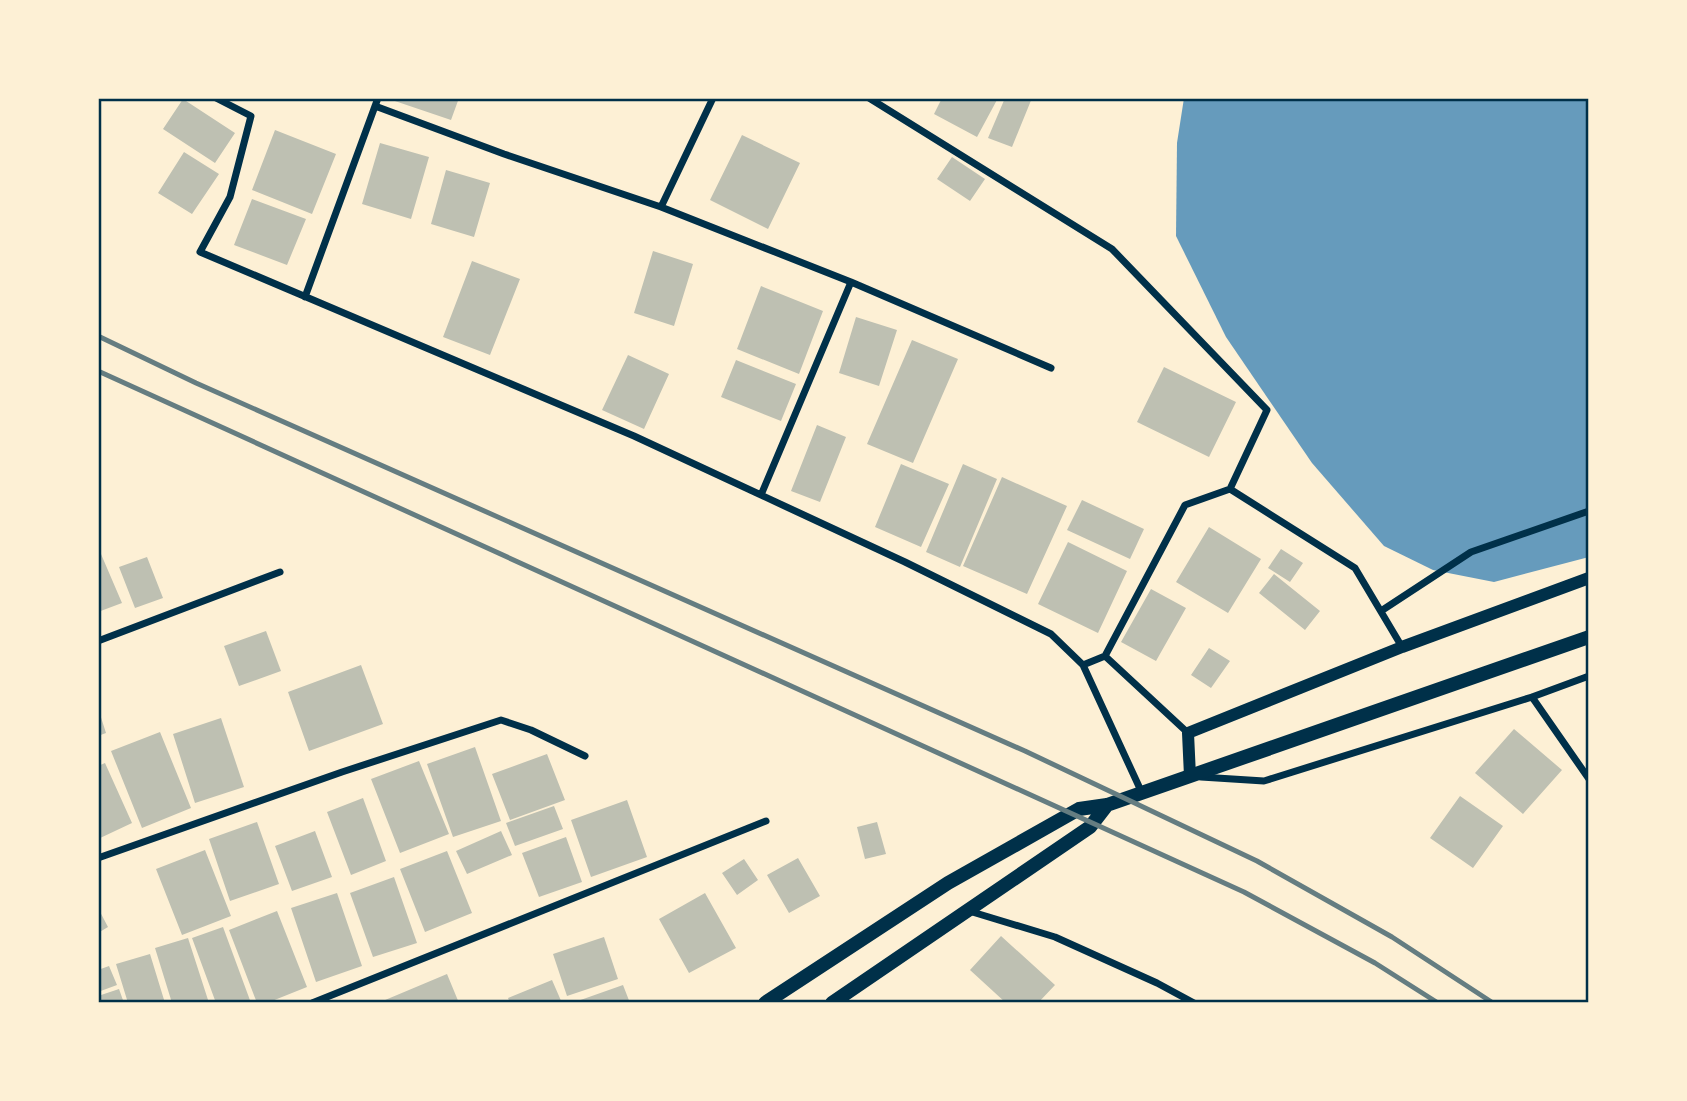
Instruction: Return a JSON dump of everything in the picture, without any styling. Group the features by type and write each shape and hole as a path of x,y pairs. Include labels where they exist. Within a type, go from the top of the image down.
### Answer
{"main road":[{"path":"765,1003 948,883 1079,809 1107,805 1589,637"},
{"path":"832,1003 1090,827 1107,805"}],"street":[{"path":"216,98 251,116 230,197 200,251 634,436 905,562 1051,634 1083,665 1142,793"},
{"path":"662,207 713,98"},
{"path":"869,98 1112,249 1267,410 1230,489 1185,505 1105,656 1083,665"},
{"path":"305,297 376,102 504,154 662,207 851,282 1051,368"},
{"path":"761,495 851,282"},
{"path":"1230,489 1355,568 1402,647"},
{"path":"1381,611 1471,552 1589,511"},
{"path":"98,641 280,572"},
{"path":"1188,733 1402,647 1589,578"},
{"path":"1105,656 1188,733 1190,776 1264,781 1532,697 1589,676"},
{"path":"1532,697 1589,779"},
{"path":"98,858 342,772 501,720 531,730 585,755"},
{"path":"312,1003 766,821"},
{"path":"967,910 1055,937 1157,983 1194,1003"}],"water":[{"path":"1184,98 1589,98 1589,557 1494,582 1433,570 1384,546 1312,463 1226,337 1176,236 1177,143"}],"building":[{"path":"386,98 459,98 451,120"},
{"path":"942,98 998,98 977,137 934,114"},
{"path":"1005,98 1032,98 1012,147 988,138"},
{"path":"183,99 235,133 215,163 163,129"},
{"path":"275,130 336,154 312,214 252,190"},
{"path":"742,135 800,163 768,229 710,200"},
{"path":"380,143 429,157 411,219 362,204"},
{"path":"184,152 219,174 192,214 158,193"},
{"path":"952,157 985,179 970,201 937,179"},
{"path":"446,170 490,183 474,237 431,224"},
{"path":"252,199 306,219 287,265 234,245"},
{"path":"653,251 693,264 674,326 634,313"},
{"path":"472,261 520,279 490,355 443,337"},
{"path":"761,286 823,311 799,374 737,349"},
{"path":"856,317 897,330 879,386 839,373"},
{"path":"912,340 958,359 913,463 867,444"},
{"path":"628,355 669,374 644,429 602,410"},
{"path":"736,360 796,384 781,421 721,397"},
{"path":"1164,367 1236,402 1209,457 1137,422"},
{"path":"817,425 846,437 820,502 791,491"},
{"path":"901,464 949,484 921,547 875,527"},
{"path":"963,464 997,479 960,567 926,552"},
{"path":"1002,477 1067,506 1027,594 963,566"},
{"path":"1082,500 1144,529 1130,559 1067,530"},
{"path":"1209,527 1261,559 1228,613 1176,582"},
{"path":"1068,542 1127,571 1098,633 1038,604"},
{"path":"1281,549 1303,563 1290,582 1268,568"},
{"path":"101,554 122,603 98,612 98,555"},
{"path":"147,557 163,598 135,608 119,567"},
{"path":"1274,574 1320,611 1305,630 1259,593"},
{"path":"1151,589 1186,608 1156,661 1121,642"},
{"path":"266,631 281,671 239,686 224,646"},
{"path":"1209,648 1230,661 1211,688 1191,675"},
{"path":"361,665 383,724 309,751 288,692"},
{"path":"98,708 106,733 98,736"},
{"path":"221,718 244,787 195,803 173,734"},
{"path":"1514,729 1562,770 1523,814 1475,773"},
{"path":"160,732 191,808 142,828 111,751"},
{"path":"475,747 501,821 453,837 427,764"},
{"path":"547,754 565,800 510,820 492,774"},
{"path":"419,761 449,834 400,853 371,779"},
{"path":"105,763 132,823 98,839 98,766"},
{"path":"1460,796 1503,826 1473,868 1430,838"},
{"path":"363,798 386,861 351,875 327,812"},
{"path":"627,800 647,857 591,877 571,820"},
{"path":"554,806 563,829 515,846 506,823"},
{"path":"257,822 279,884 230,901 209,839"},
{"path":"877,822 886,854 865,859 857,827"},
{"path":"315,831 332,877 292,891 275,846"},
{"path":"501,831 512,855 467,874 456,851"},
{"path":"566,837 582,882 539,897 522,853"},
{"path":"205,850 231,916 182,935 156,869"},
{"path":"447,851 472,913 425,932 400,869"},
{"path":"798,858 820,896 789,913 767,875"},
{"path":"744,859 758,880 737,895 722,873"},
{"path":"394,877 417,943 373,957 350,893"},
{"path":"337,893 362,966 316,982 291,908"},
{"path":"705,893 736,948 689,973 659,919"},
{"path":"98,908 108,927 98,933"},
{"path":"277,911 307,987 267,1003 257,1003 229,930"},
{"path":"223,927 251,1003 216,1003 192,938"},
{"path":"1001,936 1055,985 1038,1003 1006,1003 970,970"},
{"path":"604,937 618,979 567,996 553,954"},
{"path":"188,938 209,1003 172,1003 155,948"},
{"path":"150,954 165,1003 128,1003 116,964"},
{"path":"109,966 117,985 98,992 98,970"},
{"path":"447,974 459,1003 378,1003"},
{"path":"552,980 562,1003 510,1003 508,998"},
{"path":"623,985 630,1003 572,1003"},
{"path":"119,989 124,1003 98,1003 98,996"}],"railway":[{"path":"98,336 196,383 1025,751 1257,861 1392,937 1493,1003"},
{"path":"98,371 1244,892 1375,963 1438,1003"}]}
